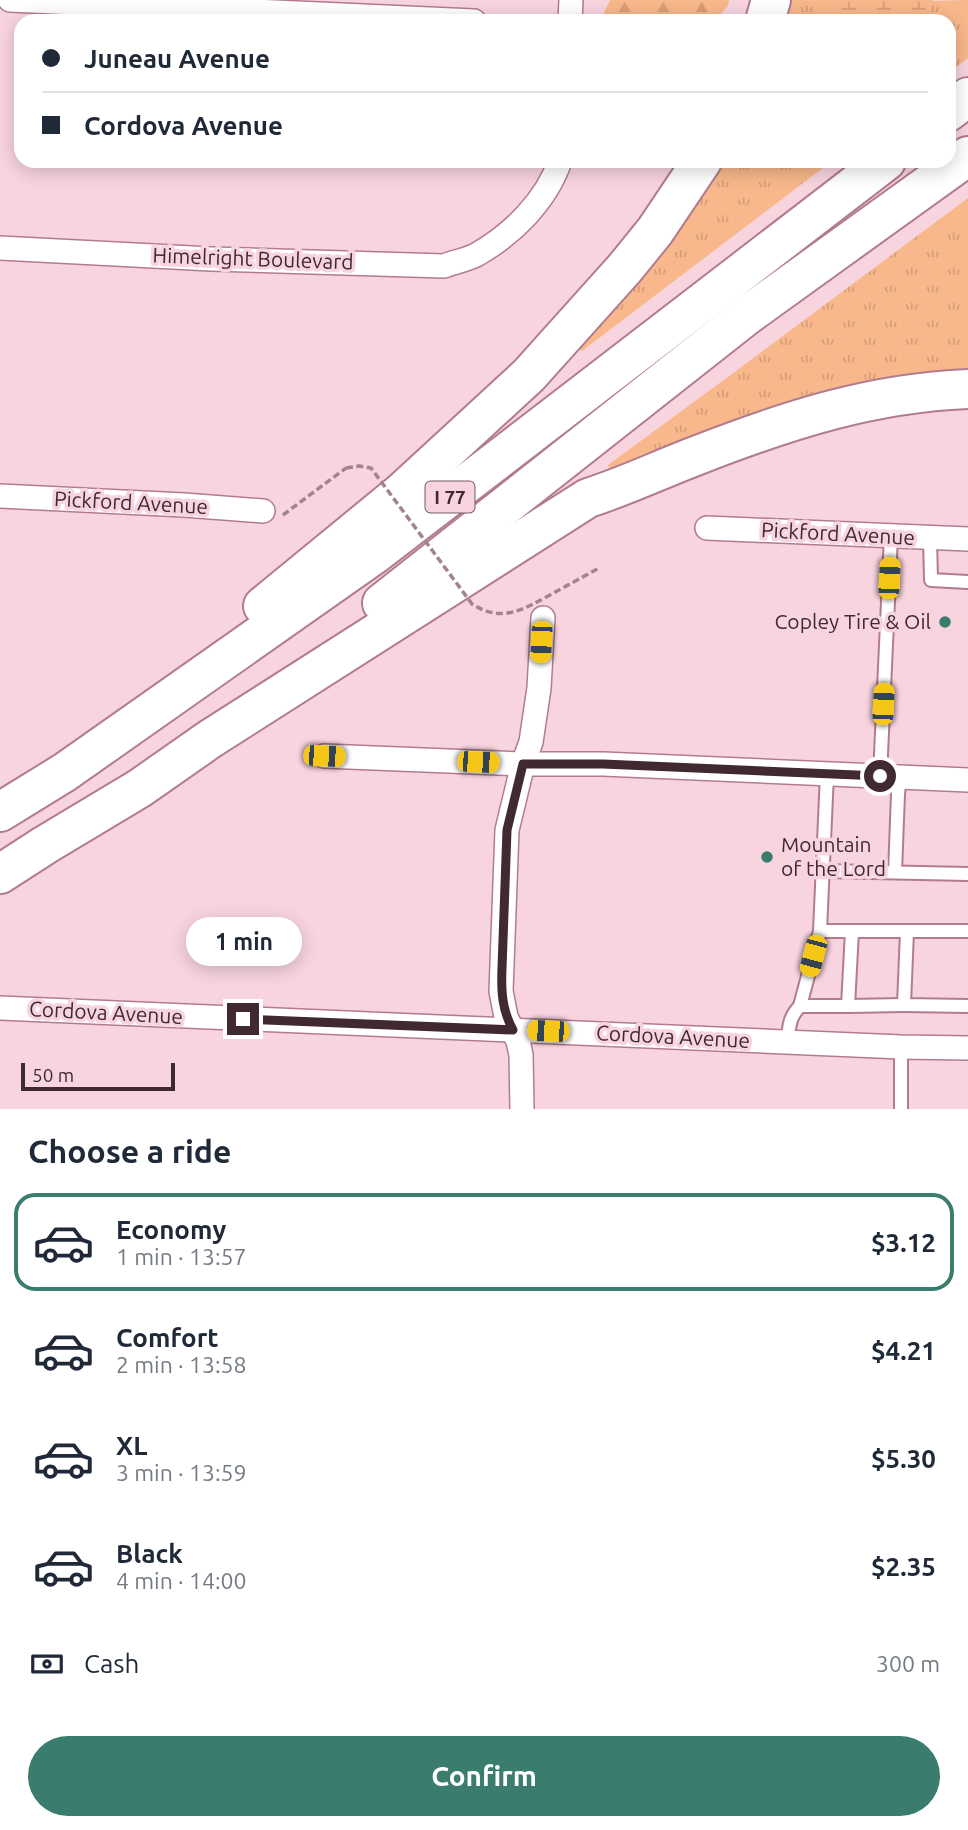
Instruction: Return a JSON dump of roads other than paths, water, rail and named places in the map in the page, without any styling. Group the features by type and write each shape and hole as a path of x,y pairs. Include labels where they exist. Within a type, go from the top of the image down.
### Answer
{"highway":[{"path":"65,772 401,492 529,375 655,231 697,168"},
{"name":"I 77","path":"0,812 65,772 375,554 877,168"},
{"name":"I 77","path":"0,874 140,788 210,739 746,316 951,168"},
{"path":"210,739 588,498 615,490 748,437 842,407 907,394 968,389"}],"street":[{"path":"10,0 319,14"},
{"name":"Himelright Boulevard","path":"0,248 444,266 473,256 500,239 544,194 558,168"},
{"name":"Pickford Avenue","path":"0,496 273,513"},
{"name":"Pickford Avenue","path":"707,528 968,540"},
{"path":"522,1109 521,1055 518,1041 506,1017 501,991 507,830 531,742 543,618"},
{"path":"324,756 523,764 603,764 968,780"},
{"name":"Cordova Avenue","path":"0,1008 968,1048"}],"lane":[{"path":"891,536 890,776 898,794 895,872"},
{"path":"930,538 930,580 968,582"},
{"path":"787,1042 792,1014 800,1006 820,931 827,774"},
{"path":"823,871 968,874"},
{"path":"820,931 968,931"},
{"path":"848,1006 852,931"},
{"path":"904,1005 907,931"},
{"path":"800,1006 968,1006"},
{"path":"901,1047 901,1109"}],"place":[{"name":"Copley Tire & Oil","path":"945,622"},
{"name":"Mountain of the Lord","path":"767,857"}]}
